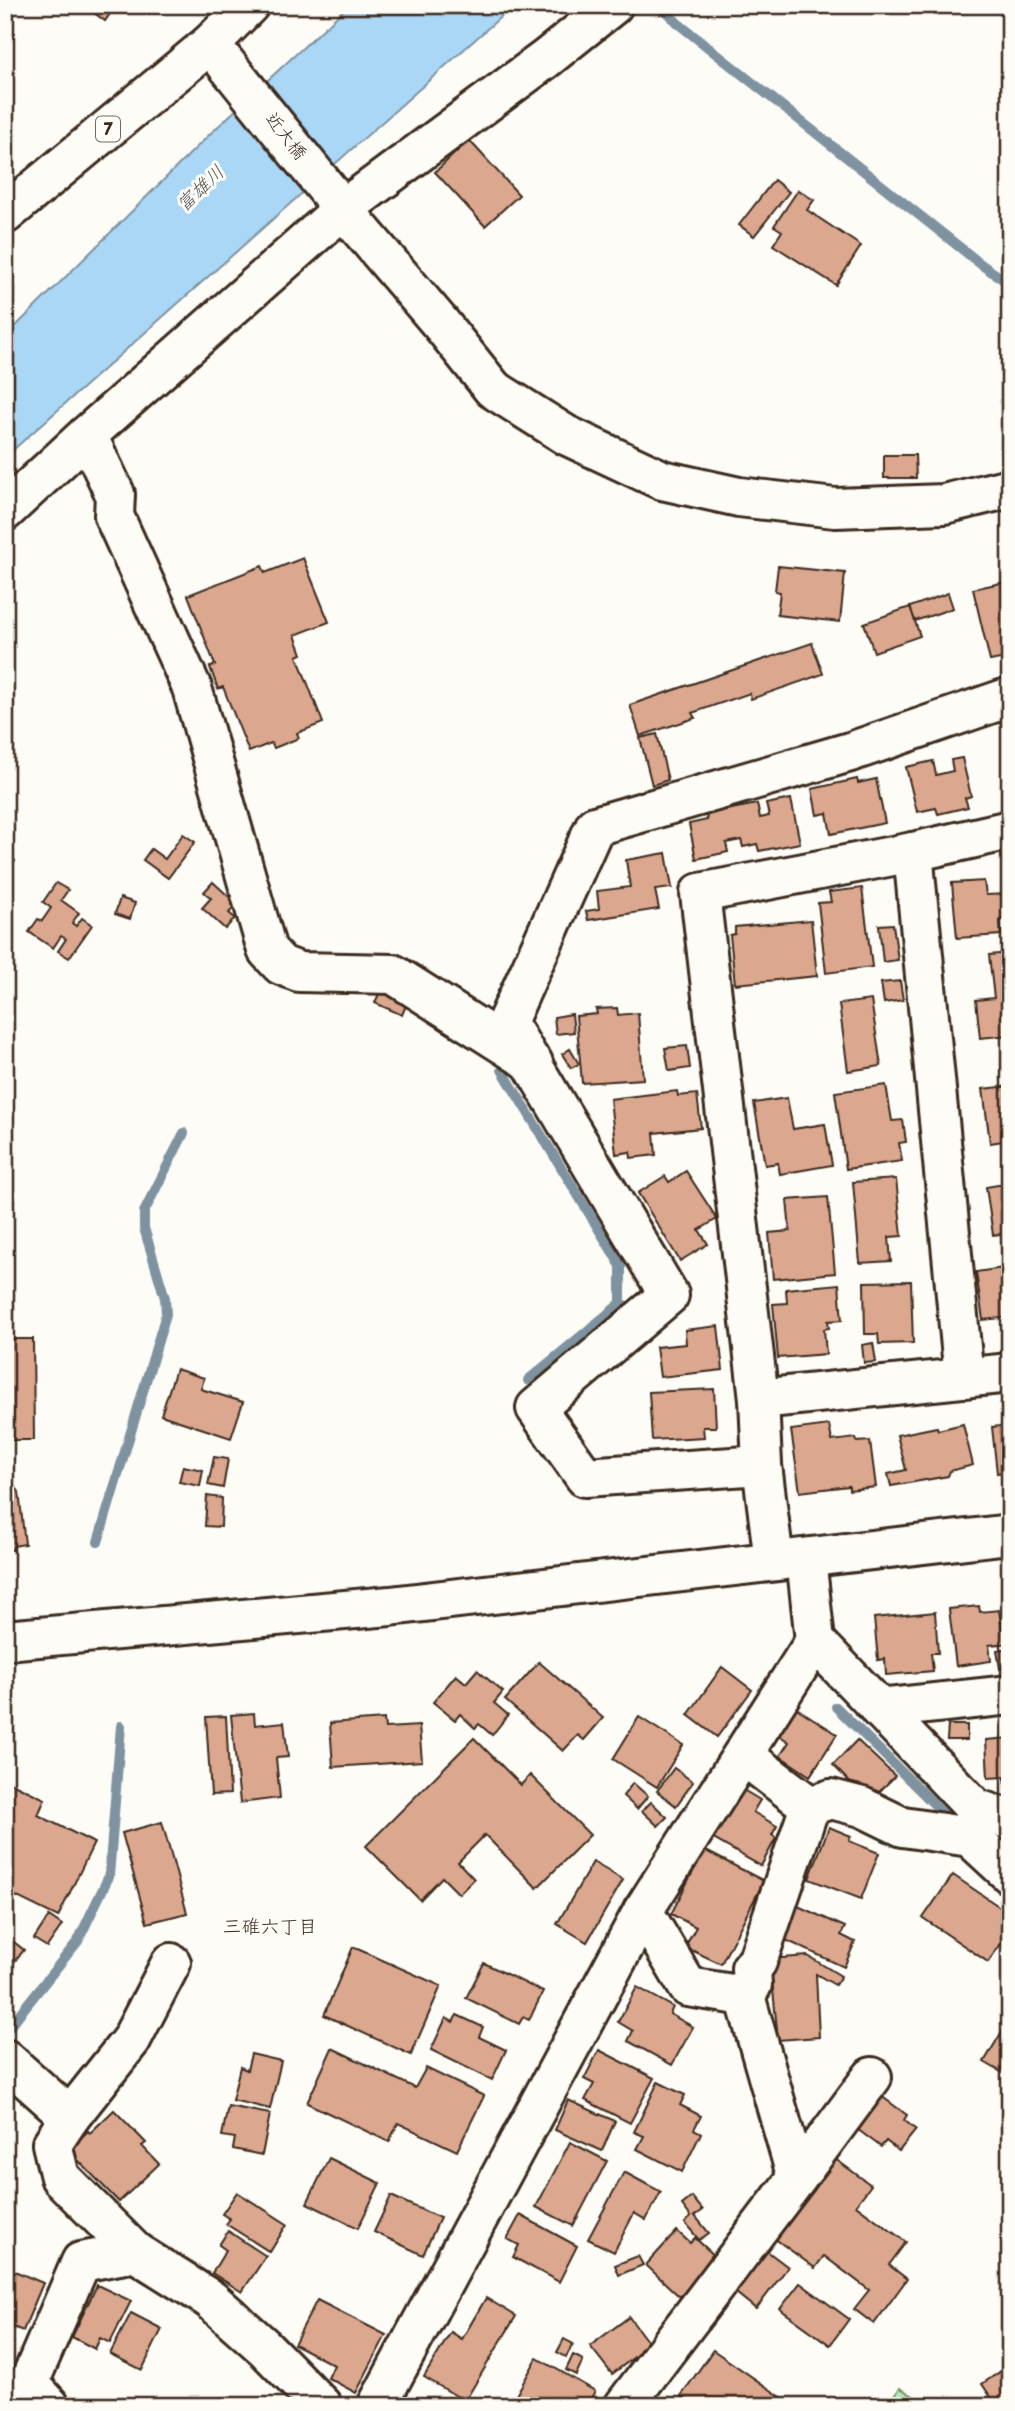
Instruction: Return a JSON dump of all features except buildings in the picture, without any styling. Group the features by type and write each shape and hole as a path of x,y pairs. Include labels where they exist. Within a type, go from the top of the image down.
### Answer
{"street":[{"name":"7","path":"5,214 210,44 249,5"},
{"path":"5,511 342,209 547,58 613,5"},
{"name":"近大橋","path":"210,44 342,209 441,324 492,389 566,435 662,480 740,497 835,508 944,504 1010,488"},
{"path":"87,435 115,494 114,516 192,688 267,950 282,965 299,972 393,974 533,1063"},
{"path":"762,1465 585,1477 536,1408 668,1295 507,1022 595,826 850,752 1010,697"},
{"path":"1010,830 913,852 700,893 759,1399 762,1465 815,1641 985,1822 1010,1874"},
{"path":"913,852 964,1378"},
{"path":"759,1399 1010,1373"},
{"path":"8,1646 390,1606 1010,1534"},
{"path":"377,2406 643,1911 815,1641"},
{"path":"878,1709 1010,1695"},
{"path":"743,1755 810,1805"},
{"path":"810,1805 831,1799 862,1807 903,1827 985,1822"},
{"path":"797,2178 745,1996 752,1985 751,1968 757,1962 810,1805"},
{"path":"643,1911 688,1987 745,1996"},
{"path":"171,1963 131,2040 52,2144 60,2178 135,2252 210,2299 264,2347 322,2406"},
{"path":"5,2059 70,2117"},
{"path":"628,2405 872,2077"},
{"path":"50,2406 29,2383 81,2262 135,2252"}],"green space":[{"path":"900,2388 930,2406 887,2406"}],"water":[{"name":"富雄川","path":"349,5 514,5 5,457 5,337 212,132"}],"waterway":[{"path":"659,5 680,25 982,265 1010,284"},
{"path":"502,1070 621,1266 621,1303 528,1380"},
{"path":"98,1542 166,1314 165,1298 144,1228 144,1212 184,1133"},
{"path":"836,1707 952,1822"},
{"path":"5,2032 78,1941 109,1876 121,1726"}],"district":[{"name":"三碓六丁目","path":"270,1926"}]}
